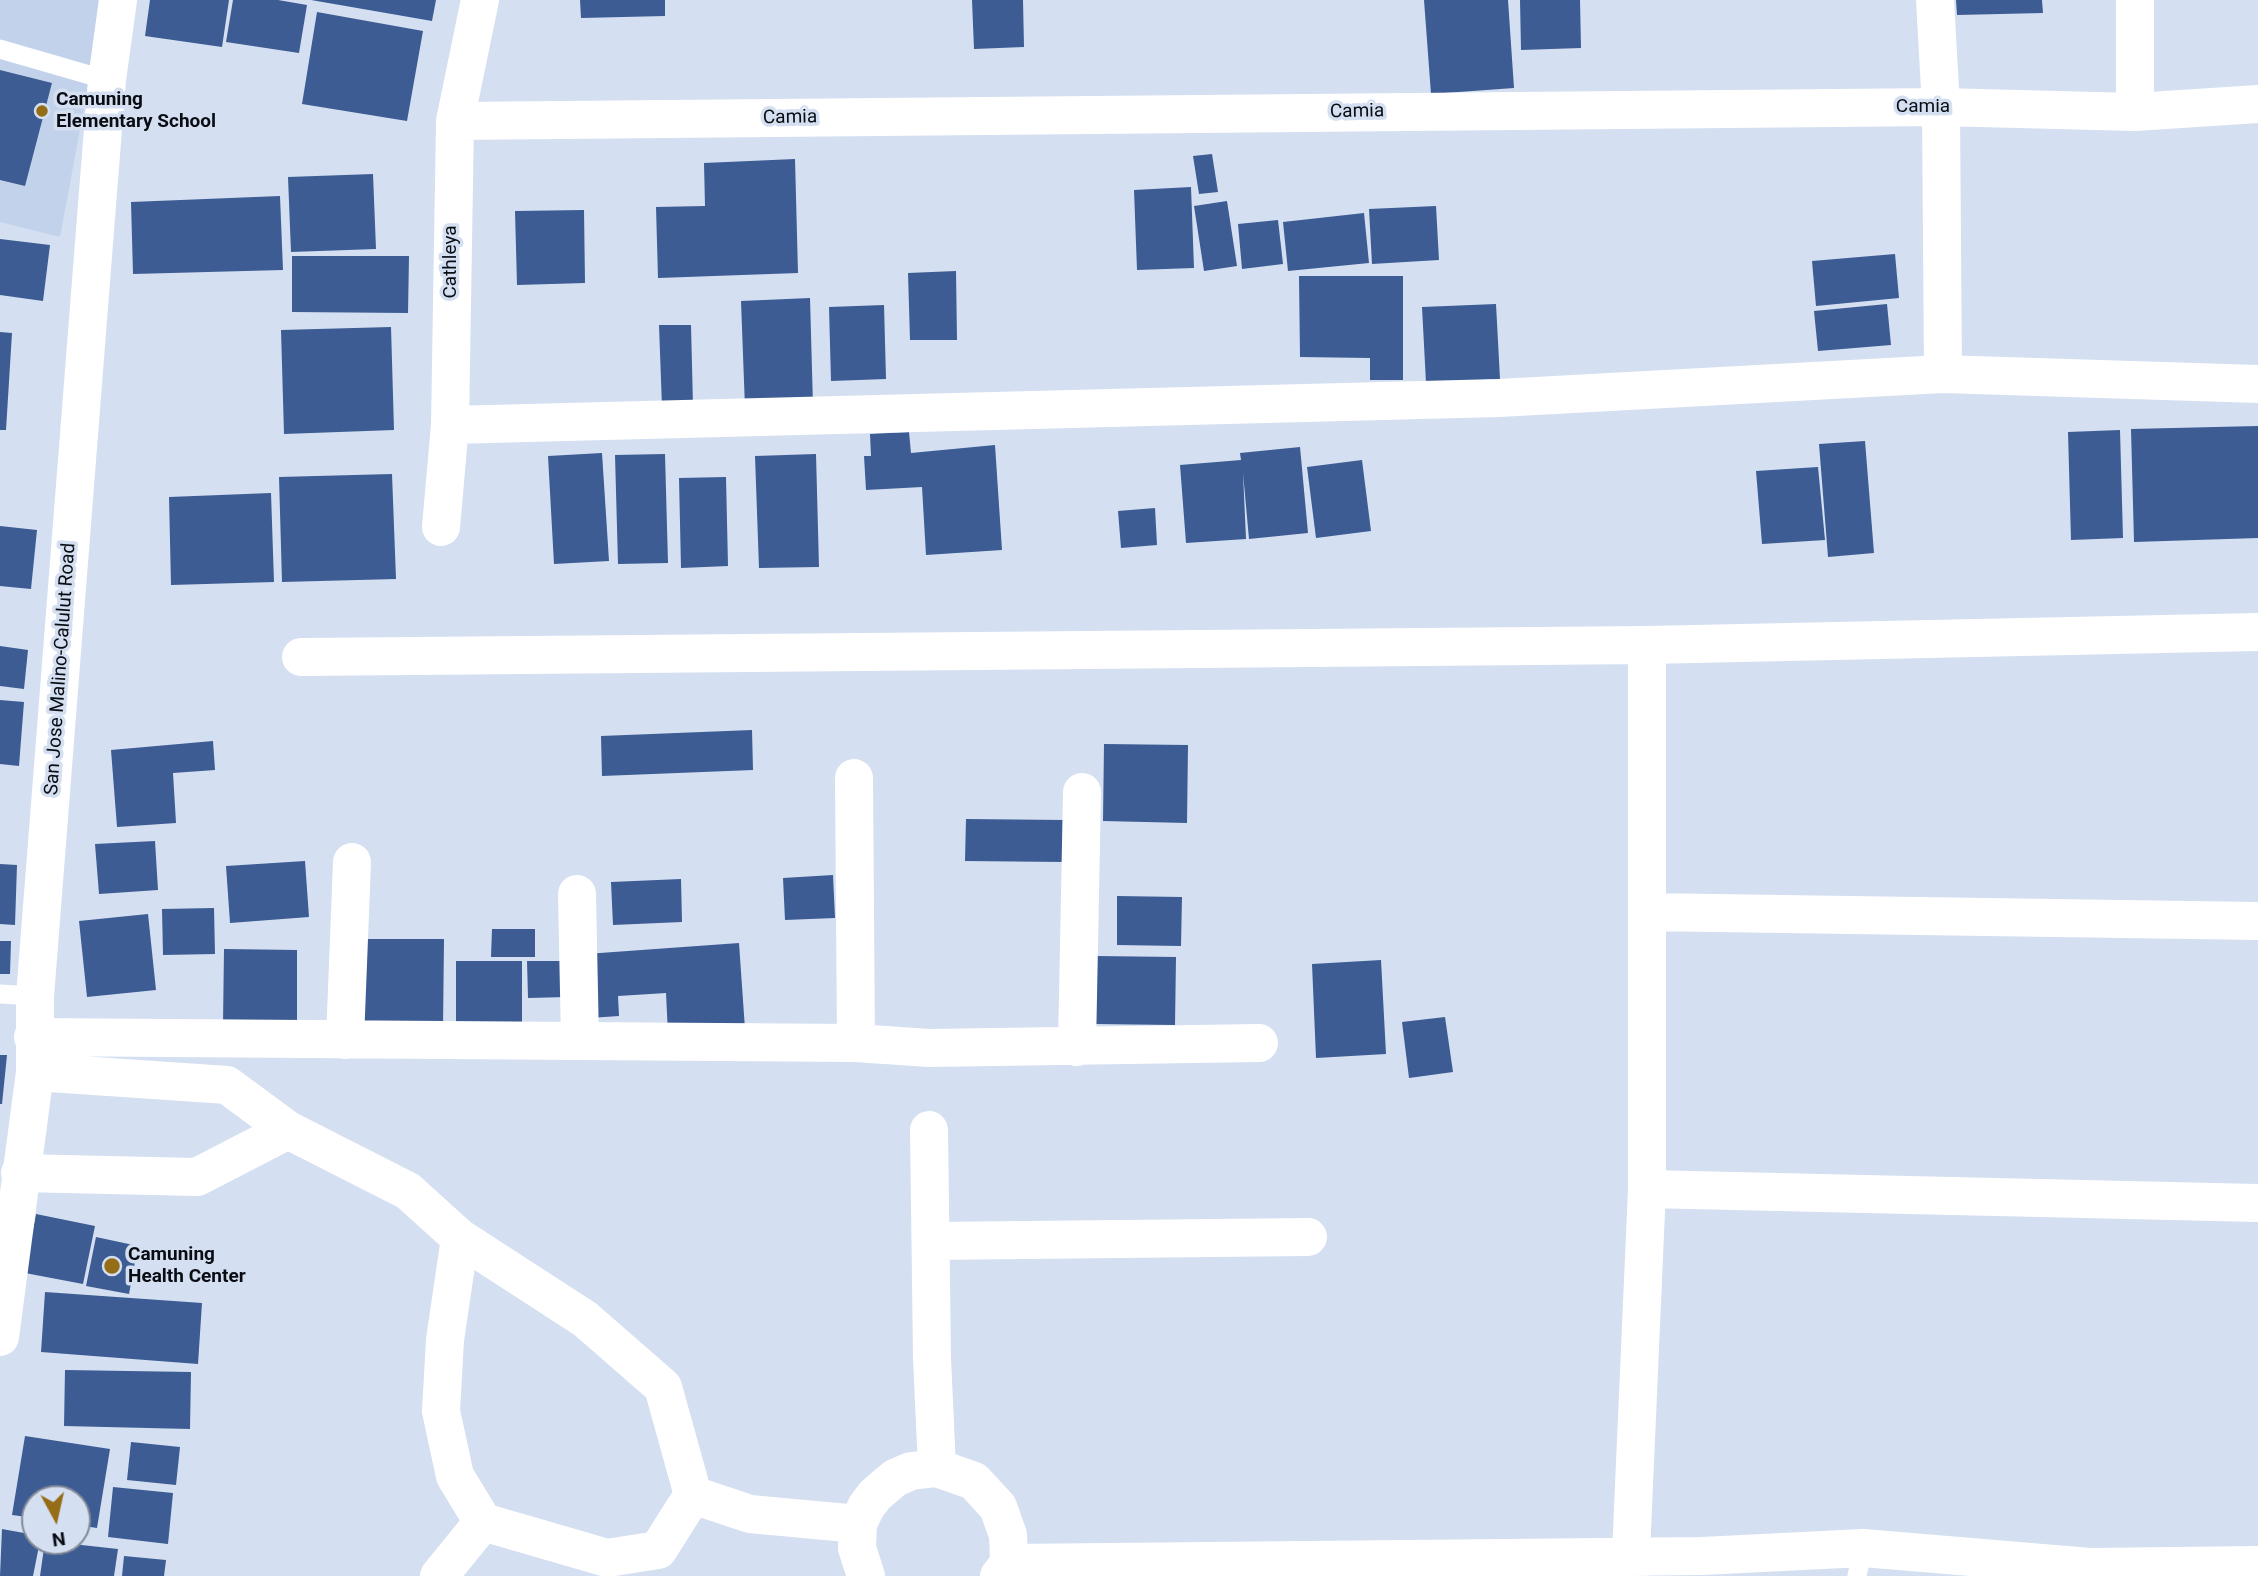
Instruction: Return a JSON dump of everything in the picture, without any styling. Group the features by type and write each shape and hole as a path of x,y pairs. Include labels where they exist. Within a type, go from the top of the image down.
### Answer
{"street":[{"name":"San Jose Malino-Calulut Road","path":"0,1337 34,1055 18,995 107,80 118,0"},
{"name":"Cathleya","path":"441,527 450,425 455,121 480,0"},
{"path":"1935,0 1941,107 1944,374"},
{"path":"2135,0 2135,112"},
{"name":"Camia","path":"455,121 1941,107 2135,112 2258,104"},
{"path":"450,425 1499,398 1944,374 2258,384"},
{"path":"300,656 1647,645 2258,632"},
{"path":"1630,1566 1647,1189 1647,645"},
{"path":"854,778 856,1043"},
{"path":"1077,1047 1082,792"},
{"path":"345,1040 352,862"},
{"path":"577,894 580,1041"},
{"path":"1647,912 2258,921"},
{"path":"34,1055 345,1040 856,1043 929,1048 1259,1043"},
{"path":"34,1055 228,1084 288,1130 408,1191 460,1238 585,1319 663,1387 693,1495 658,1550 607,1558 483,1522 455,1476 441,1411 445,1340 460,1238"},
{"path":"20,1173 197,1177 288,1130"},
{"path":"929,1130 937,1468"},
{"path":"1647,1189 2258,1203"},
{"path":"931,1241 1308,1237"},
{"path":"866,1576 858,1548 858,1524 875,1494 895,1478 911,1471 937,1468 974,1481 998,1507 1008,1535 1004,1569 1705,1566 1860,1562 2090,1567 2258,1565"},
{"path":"693,1495 750,1514 858,1524"},
{"path":"439,1576 483,1522"}],"lane":[{"path":"0,49 107,80"}],"shaded area":[{"name":"Camuning Elementary School","path":"0,0 104,0 60,237 0,222"}],"building":[{"path":"150,0 229,0 222,47 145,36"},
{"path":"233,0 278,0 307,5 299,53 226,42"},
{"path":"311,0 436,0 432,21"},
{"path":"580,0 665,0 665,16 581,18"},
{"path":"972,0 1023,0 1024,47 974,49"},
{"path":"1424,0 1508,0 1514,88 1431,94"},
{"path":"1520,0 1580,0 1581,48 1521,50"},
{"path":"1956,0 2042,0 2043,13 1957,15"},
{"path":"317,12 423,31 407,121 302,104"},
{"path":"0,70 52,83 25,186 0,180"},
{"path":"1212,154 1218,192 1199,194 1193,156"},
{"path":"795,159 798,273 658,278 656,207 705,206 704,163"},
{"path":"373,174 376,249 291,252 288,177"},
{"path":"1191,187 1194,268 1137,270 1134,190"},
{"path":"280,196 283,270 133,274 131,202"},
{"path":"1227,201 1237,266 1204,271 1194,206"},
{"path":"1436,206 1439,260 1372,264 1369,209"},
{"path":"584,210 585,283 517,285 515,211"},
{"path":"1364,213 1369,263 1288,271 1283,222"},
{"path":"1278,220 1283,264 1242,269 1238,224"},
{"path":"0,239 50,245 43,301 0,295"},
{"path":"1895,254 1899,298 1816,306 1812,261"},
{"path":"292,256 409,256 408,313 292,312"},
{"path":"956,271 957,340 910,340 908,273"},
{"path":"1299,276 1403,276 1403,380 1370,380 1370,358 1300,357"},
{"path":"810,298 813,406 745,408 741,301"},
{"path":"1496,304 1500,379 1426,383 1422,307"},
{"path":"1887,304 1891,345 1818,351 1814,311"},
{"path":"884,305 886,379 831,381 829,307"},
{"path":"659,325 691,325 693,406 662,407"},
{"path":"391,327 394,430 284,434 281,330"},
{"path":"0,332 12,333 6,430 0,430"},
{"path":"2258,426 2258,538 2134,542 2131,429"},
{"path":"2120,430 2123,538 2071,540 2068,432"},
{"path":"909,432 911,453 995,445 1002,550 926,555 922,487 866,490 864,456 871,456 870,434"},
{"path":"1865,441 1874,553 1828,557 1819,444"},
{"path":"1300,447 1308,533 1249,539 1243,473 1246,539 1186,543 1180,465 1241,460 1240,453"},
{"path":"602,453 609,561 554,564 548,456"},
{"path":"665,454 668,563 618,564 615,455"},
{"path":"816,454 819,567 759,568 755,456"},
{"path":"1362,460 1371,531 1316,538 1307,467"},
{"path":"1818,467 1825,540 1762,544 1756,471"},
{"path":"392,474 396,579 282,582 279,477"},
{"path":"726,477 728,566 681,568 679,478"},
{"path":"271,493 274,582 171,585 169,497"},
{"path":"1155,508 1157,545 1121,548 1118,511"},
{"path":"0,526 37,530 31,589 0,586"},
{"path":"0,646 28,650 24,689 0,686"},
{"path":"0,700 24,702 19,766 0,764"},
{"path":"752,730 753,770 602,776 601,736"},
{"path":"213,741 215,770 173,773 176,823 117,827 111,750"},
{"path":"1104,744 1188,745 1187,823 1103,821"},
{"path":"966,819 1064,820 1064,862 965,861"},
{"path":"155,841 158,890 99,894 95,844"},
{"path":"305,861 309,917 230,923 226,866"},
{"path":"0,864 17,865 15,925 0,924"},
{"path":"833,875 835,918 785,920 783,878"},
{"path":"681,879 682,922 613,925 611,882"},
{"path":"1117,896 1182,897 1181,946 1117,945"},
{"path":"214,908 215,954 163,955 162,909"},
{"path":"148,914 156,990 87,997 79,921"},
{"path":"492,929 535,929 535,957 491,957"},
{"path":"362,939 444,939 443,1028 358,1028"},
{"path":"0,941 11,941 10,974 0,974"},
{"path":"739,943 745,1029 668,1034 666,993 618,996 619,1016 590,1018 586,954"},
{"path":"224,949 297,950 297,1025 223,1024"},
{"path":"1096,956 1176,957 1175,1025 1096,1024"},
{"path":"1381,960 1386,1054 1316,1058 1312,964"},
{"path":"456,961 522,961 522,1022 456,1022"},
{"path":"527,961 567,961 567,997 528,998"},
{"path":"1445,1017 1453,1072 1409,1078 1402,1022"},
{"path":"0,1055 7,1055 2,1104 0,1104"},
{"path":"36,1214 95,1226 83,1284 25,1273"},
{"name":"Camuning Health Center","path":"96,1237 138,1246 129,1294 86,1286"},
{"path":"45,1292 202,1303 198,1364 41,1352"},
{"path":"65,1370 191,1372 190,1429 64,1426"},
{"path":"25,1436 110,1449 97,1528 91,1527 91,1485 21,1485 21,1516 12,1515"},
{"path":"131,1442 180,1447 176,1485 127,1480"},
{"path":"113,1487 173,1493 168,1544 108,1537"},
{"path":"2,1529 21,1532 21,1555 37,1555 33,1576 0,1576"},
{"path":"91,1546 118,1549 114,1576 40,1576 43,1555 91,1555"},
{"path":"124,1556 166,1560 164,1576 122,1576"}],"place":[{"name":"Camuning Elementary School","path":"42,111"},
{"name":"Camuning Health Center","path":"112,1266"}]}
